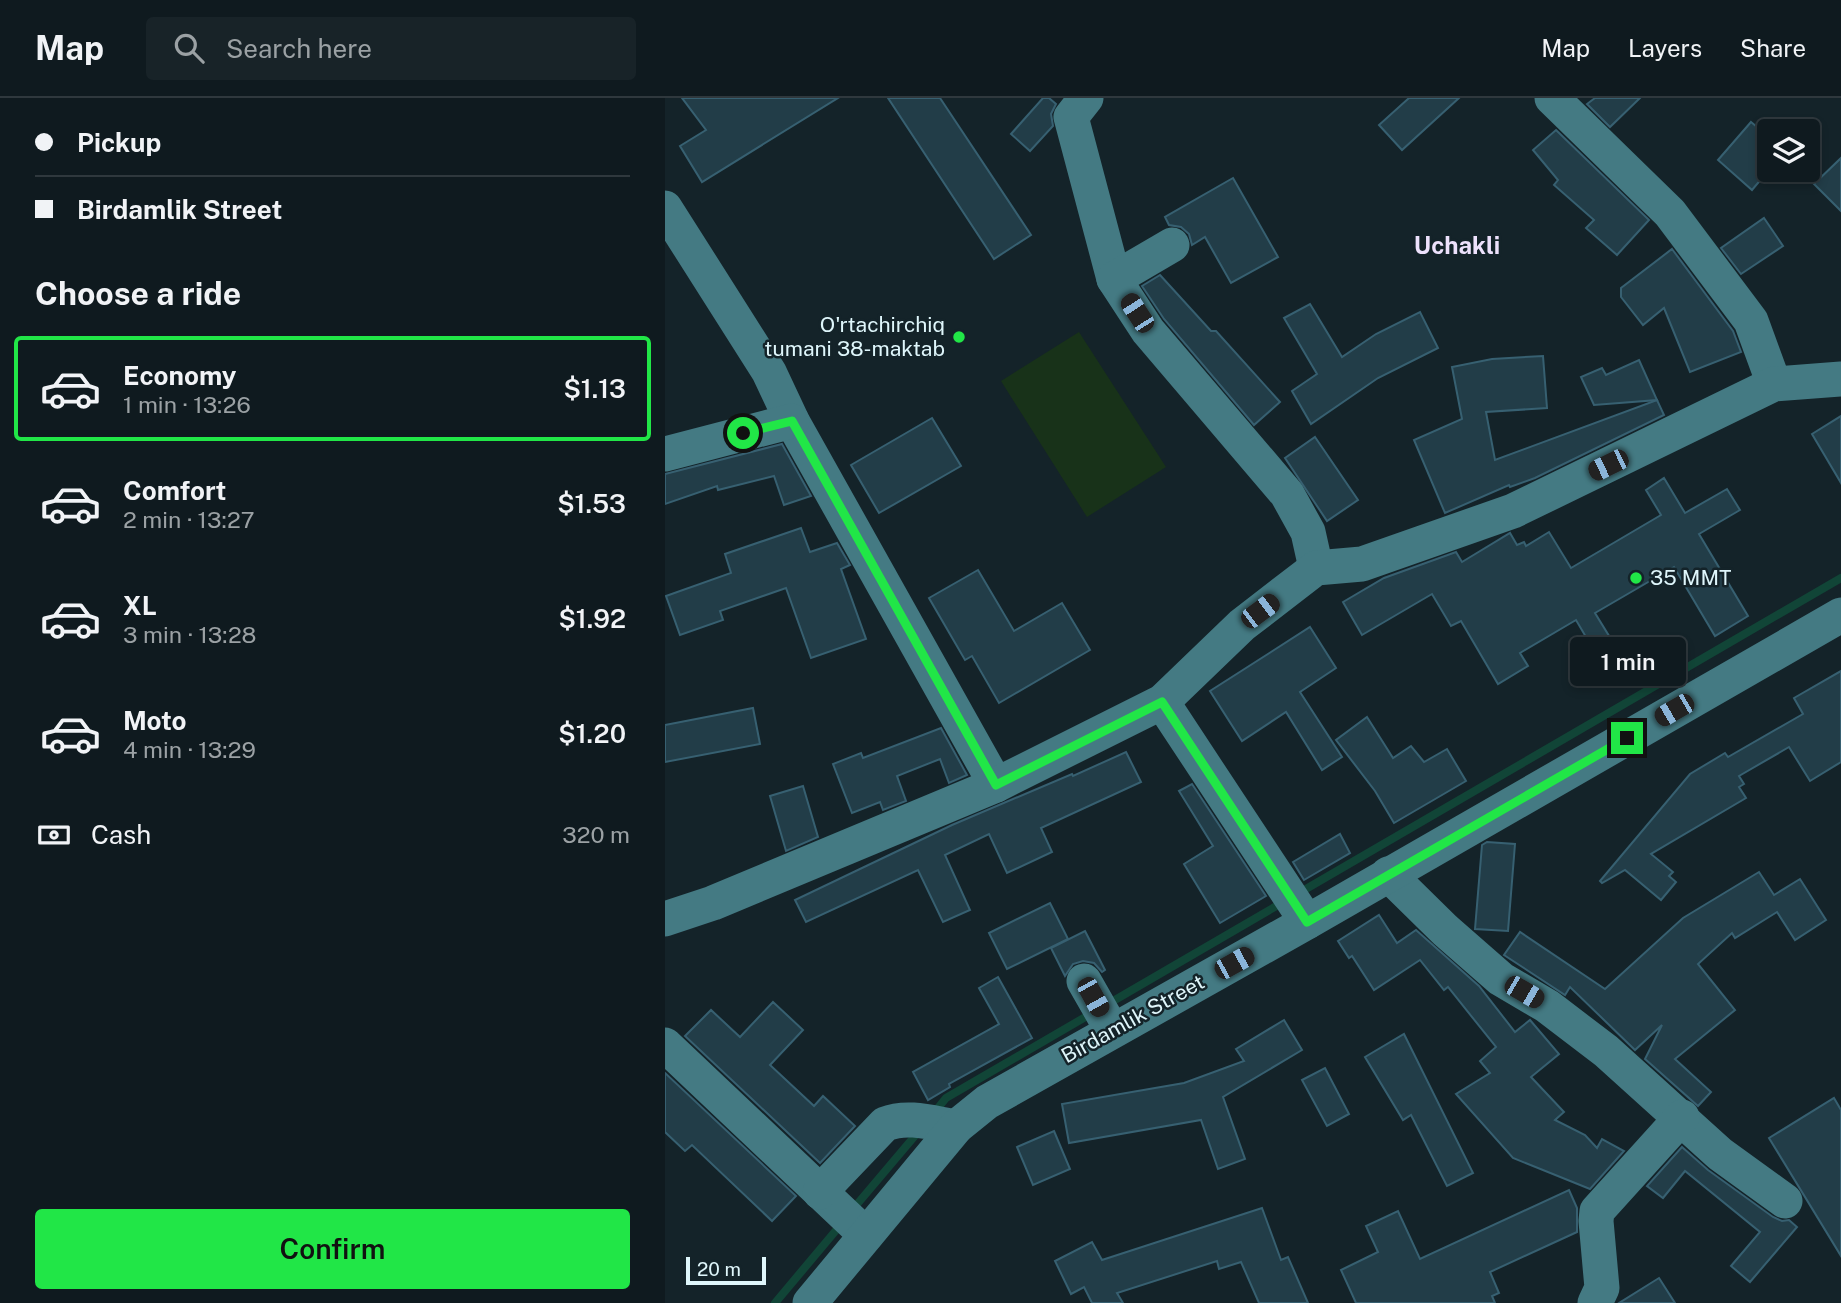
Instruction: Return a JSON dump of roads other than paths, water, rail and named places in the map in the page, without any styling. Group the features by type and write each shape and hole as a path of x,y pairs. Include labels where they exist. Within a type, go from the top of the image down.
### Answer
{"street":[{"path":"1086,98 1071,117 1114,279 1148,331 1287,494 1308,532 1316,568"},
{"path":"1552,98 1670,213 1751,321 1774,384"},
{"path":"665,208 769,372 792,421 996,785"},
{"path":"1114,279 1172,245"},
{"path":"665,919 713,903 996,785 1162,702 1242,625 1316,568 1362,564 1513,511 1774,384 1841,379"},
{"path":"665,454 792,421"},
{"name":"Birdamlik Street","path":"810,1303 956,1127 988,1102 1841,615"},
{"path":"1162,702 1307,922"},
{"path":"1388,874 1445,930 1501,979 1547,1006 1606,1051 1720,1154 1785,1201"},
{"path":"1084,981 1112,1030"},
{"path":"665,1045 866,1235"},
{"path":"1595,1303 1602,1288 1597,1211 1682,1117"},
{"path":"820,1192 885,1124 897,1119 915,1119 956,1127"}],"waterway":[{"path":"1299,893 1841,578"},
{"path":"1108,1004 1285,901"},
{"path":"934,1113 946,1098 1094,1012"},
{"path":"853,1209 919,1131"},
{"path":"775,1303 843,1222"}],"place":[{"name":"O'rtachirchiq tumani 38-maktab","path":"959,337"},
{"name":"35 MMT","path":"1636,578"}],"district":[{"name":"Uchakli","path":"1457,246"}]}
